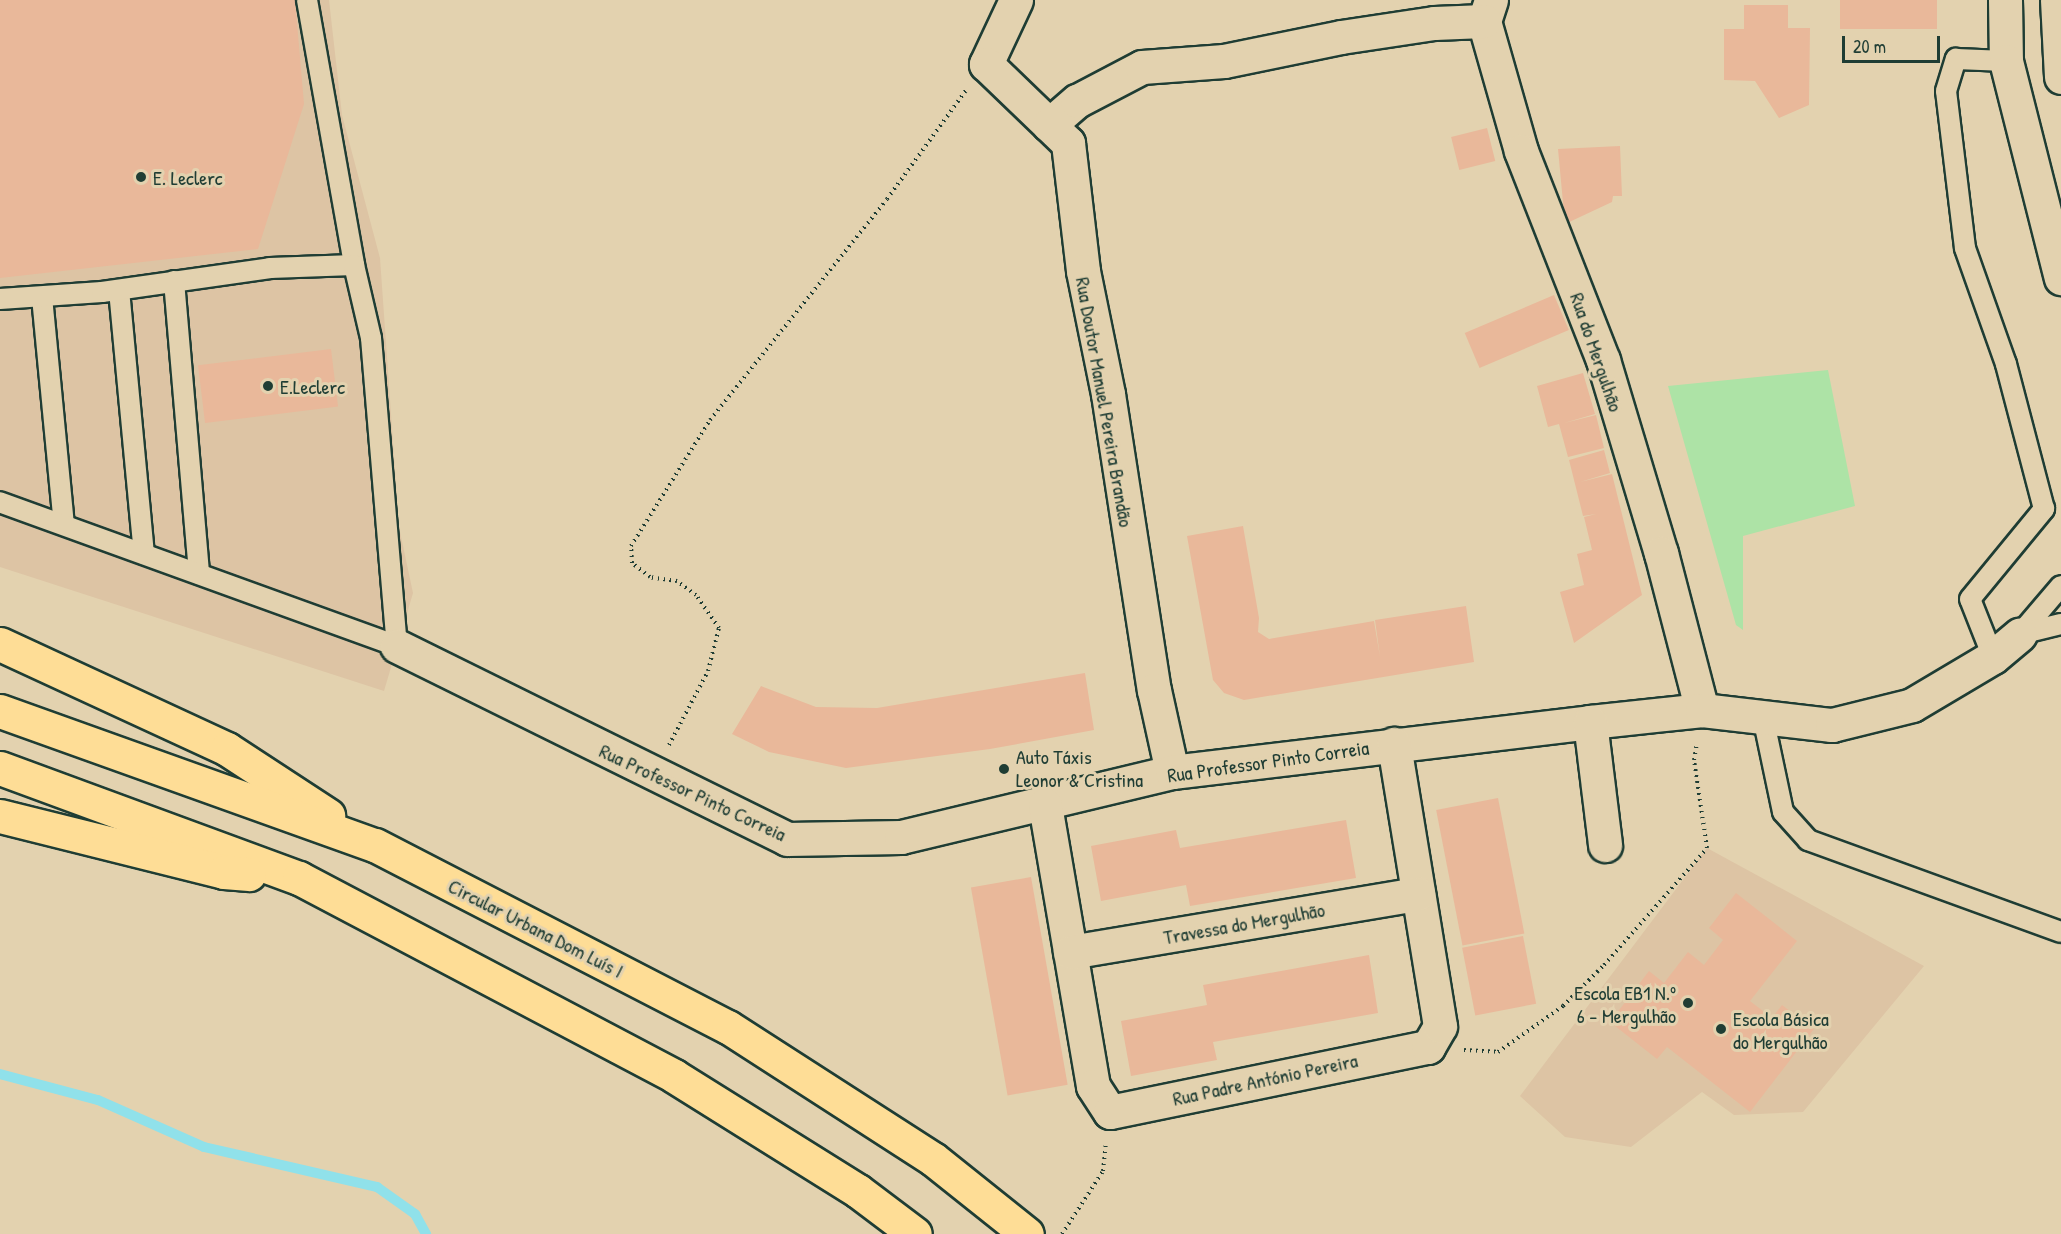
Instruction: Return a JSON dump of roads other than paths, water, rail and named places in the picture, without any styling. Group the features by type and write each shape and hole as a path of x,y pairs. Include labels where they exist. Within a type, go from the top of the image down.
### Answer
{"highway":[{"path":"0,644 227,749 375,845"},
{"name":"Circular Urbana Dom Luís I","path":"0,711 375,845 728,1027 933,1159 1027,1234"},
{"path":"0,768 299,878 674,1076 858,1191 915,1234"},
{"path":"0,816 224,872 299,878"}],"street":[{"name":"Rua Doutor Manuel Pereira Brandão","path":"1016,0 986,64 1068,142 1083,271 1108,394 1154,690 1172,772"},
{"path":"2005,0 2006,62 2061,278"},
{"path":"2057,0 2061,77"},
{"path":"1049,125 1077,101 1142,67 1224,61 1341,37 1434,23 1488,10"},
{"name":"Rua do Mergulhão","path":"1488,10 1521,151 1603,360 1661,553 1702,710"},
{"name":"Rua Professor Pinto Correia","path":"397,646 654,775 788,839 901,837 1045,805 1172,772 1590,722 1702,710 1832,724 1912,705 1993,657 2020,634"},
{"path":"1590,722 1605,845"},
{"path":"1394,744 1418,894"},
{"name":"Rua Padre António Pereira","path":"1045,805 1093,1086 1110,1112 1428,1047 1440,1026 1418,894"},
{"name":"Travessa do Mergulhão","path":"1070,952 1418,894"}],"lane":[{"path":"0,502 397,646 371,338 354,266 307,0"},
{"path":"1993,657 1970,599 2044,509 2006,364 1965,248 1946,91 1956,59 2006,62"},
{"path":"0,299 119,290 270,268 354,266"},
{"path":"174,281 200,574"},
{"path":"119,290 144,554"},
{"path":"42,297 64,524"},
{"path":"2020,634 2061,586"},
{"path":"2020,634 2061,624"},
{"path":"1763,717 1783,812 1808,840 2061,932"}],"waterway":[{"path":"0,1074 98,1100 204,1147 377,1187 415,1214 426,1234"}],"place":[{"name":"E. Leclerc","path":"141,177"},
{"name":"E.Leclerc","path":"268,386"},
{"name":"Auto Táxis Leonor & Cristina","path":"1004,769"},
{"name":"Escola EB1 N.º 6 - Mergulhão","path":"1688,1003"},
{"name":"Escola Básica do Mergulhão","path":"1721,1029"}]}
